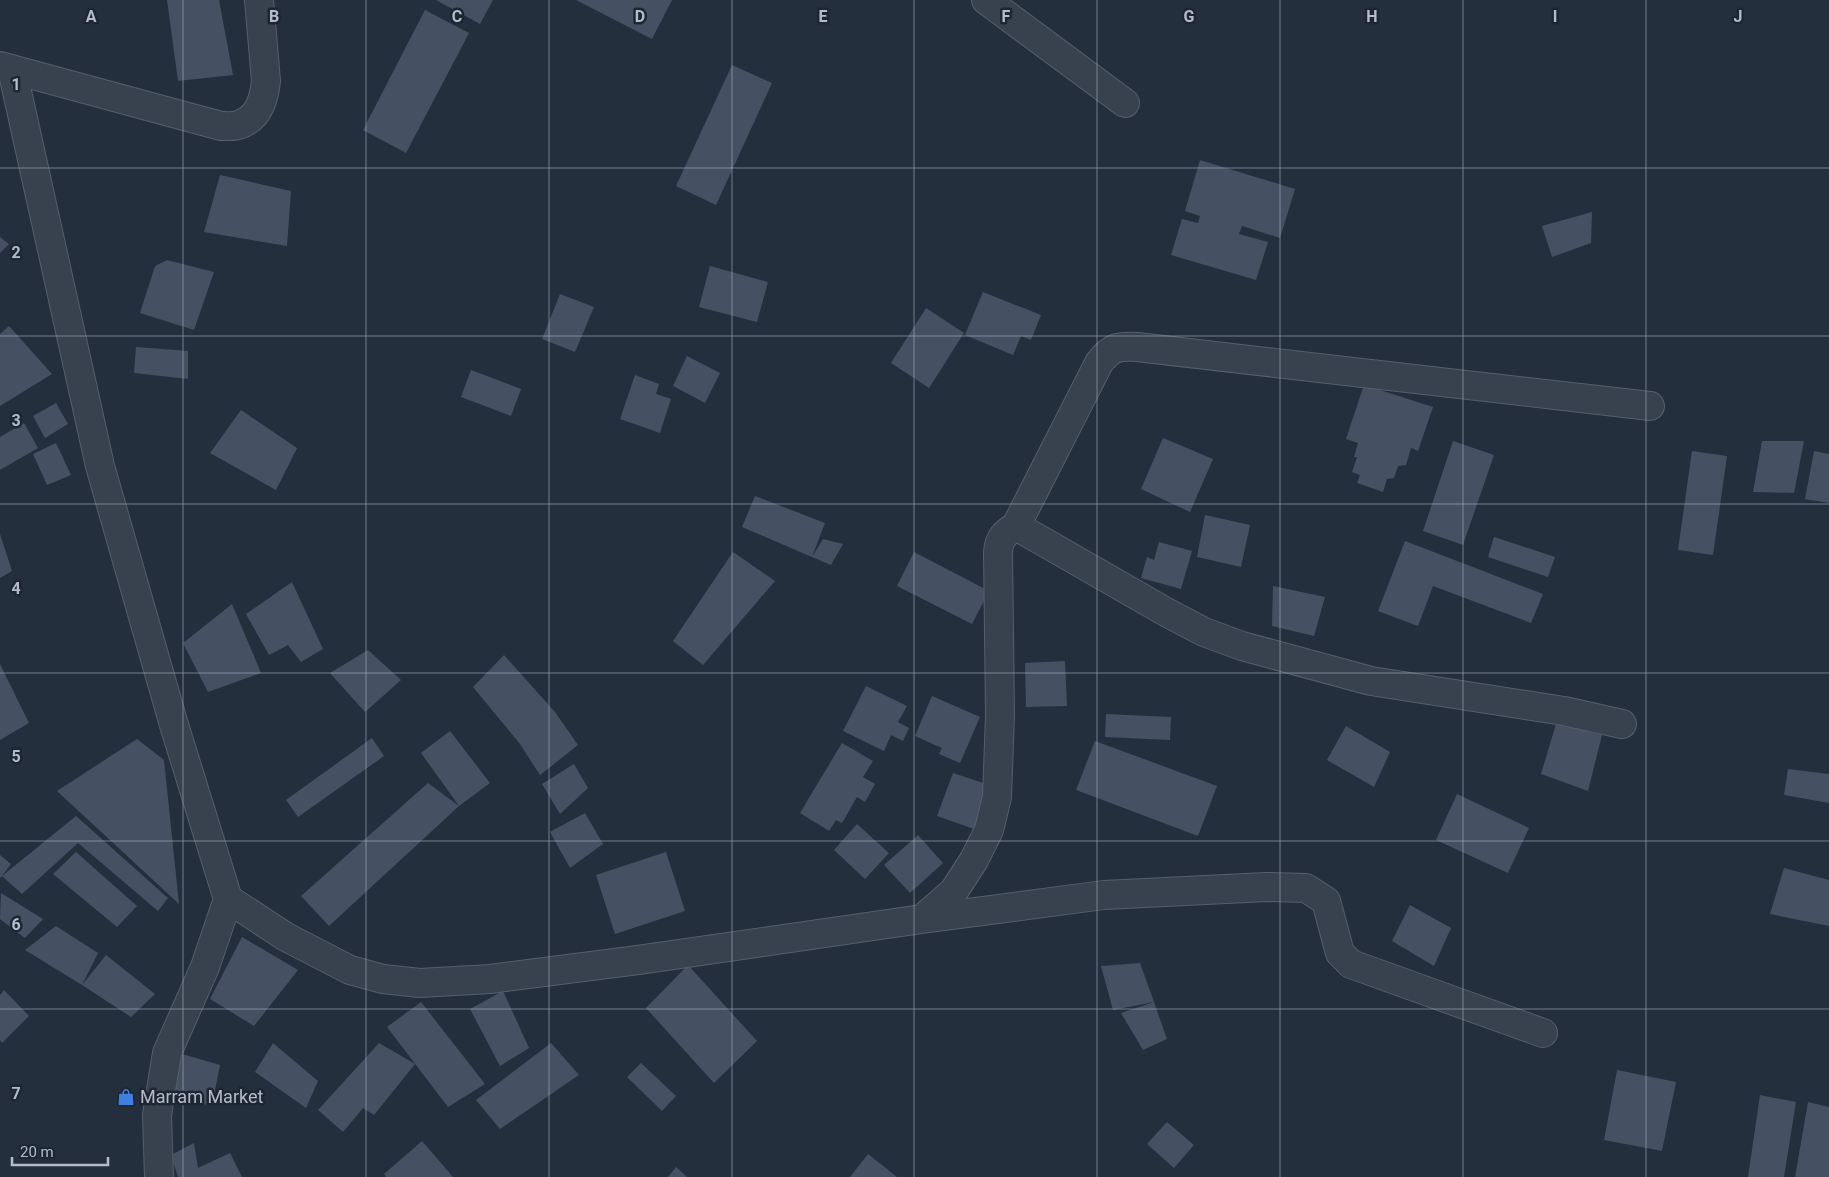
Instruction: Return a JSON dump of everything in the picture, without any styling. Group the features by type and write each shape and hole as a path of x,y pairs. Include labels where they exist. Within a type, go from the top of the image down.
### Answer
{"street":[{"path":"157,1175 157,1115 167,1053 206,967 228,899 174,725 100,466 6,67 221,126 240,125 260,108 265,92 266,81 259,0"},
{"path":"986,0 1125,103"},
{"path":"922,919 954,891 974,860 989,830 997,797 1000,715 998,546 1004,534 1016,526 1100,363 1111,349 1137,346 1650,406"},
{"path":"1016,526 1166,612 1204,632 1242,646 1371,681 1564,711 1622,724"},
{"path":"228,899 286,937 350,970 383,979 420,983 490,979 638,960 922,919 1104,896 1267,887 1306,888 1326,901 1340,953 1351,964 1542,1033"}],"building":[{"path":"167,0 219,0 233,75 178,81"},
{"path":"436,0 493,0 480,24"},
{"path":"576,0 672,0 652,39"},
{"path":"425,10 469,33 406,153 363,130"},
{"path":"732,65 772,83 716,205 676,186"},
{"path":"1200,160 1295,189 1280,238 1242,226 1239,234 1268,242 1256,280 1171,255 1182,219 1198,223 1200,216 1185,211"},
{"path":"220,175 291,191 287,246 204,232"},
{"path":"1592,212 1591,243 1552,257 1542,226"},
{"path":"0,237 9,244 0,253"},
{"path":"167,260 214,272 194,330 140,313 155,266"},
{"path":"710,266 768,282 757,322 699,307"},
{"path":"983,292 1041,315 1031,340 1021,336 1013,355 965,335"},
{"path":"560,294 594,307 575,352 542,339"},
{"path":"926,308 964,333 929,388 891,363"},
{"path":"9,326 52,374 0,406 0,334"},
{"path":"136,347 188,351 188,379 134,373"},
{"path":"687,356 720,373 705,403 673,386"},
{"path":"471,370 521,389 511,416 461,397"},
{"path":"635,375 659,384 656,394 671,399 660,433 620,419"},
{"path":"1364,385 1433,407 1418,451 1411,448 1406,465 1398,466 1394,478 1387,479 1383,492 1357,483 1360,475 1352,472 1357,457 1354,457 1358,443 1346,439"},
{"path":"56,403 68,424 45,438 33,416"},
{"path":"241,410 297,448 276,490 210,453"},
{"path":"24,423 38,448 0,470 0,437"},
{"path":"1163,438 1213,459 1190,512 1141,489"},
{"path":"1453,441 1494,455 1463,545 1423,531"},
{"path":"1762,441 1804,441 1794,493 1753,492"},
{"path":"56,443 71,475 47,485 33,454"},
{"path":"1692,451 1727,456 1713,555 1678,550"},
{"path":"1814,451 1829,454 1829,503 1805,499"},
{"path":"755,496 825,523 812,557 742,527"},
{"path":"1205,515 1250,525 1241,567 1197,557"},
{"path":"0,534 12,571 0,578"},
{"path":"1494,537 1555,557 1548,577 1488,557"},
{"path":"823,539 843,544 831,565 812,557"},
{"path":"1405,541 1543,594 1531,623 1433,586 1418,626 1378,611"},
{"path":"1159,542 1192,551 1181,589 1141,578 1147,557 1154,560"},
{"path":"733,552 775,581 703,665 673,641"},
{"path":"914,552 989,591 972,624 897,586"},
{"path":"292,582 323,649 301,662 288,645 269,655 246,614"},
{"path":"1273,586 1325,597 1314,636 1272,626"},
{"path":"232,604 261,673 208,692 183,643"},
{"path":"368,650 401,680 365,712 330,673"},
{"path":"504,655 555,712 578,745 540,775 520,744 473,687"},
{"path":"1065,661 1067,706 1026,707 1025,663"},
{"path":"0,664 29,723 0,740"},
{"path":"866,686 907,706 898,722 909,728 903,741 891,735 884,751 843,731"},
{"path":"932,696 980,717 960,763 939,754 942,748 915,736"},
{"path":"1106,714 1171,717 1170,740 1105,737"},
{"path":"1556,724 1602,735 1588,791 1541,774"},
{"path":"1346,726 1390,752 1374,787 1327,760"},
{"path":"450,731 490,783 459,806 421,753"},
{"path":"372,738 384,756 298,817 286,800"},
{"path":"137,739 164,760 179,904 57,791"},
{"path":"1095,741 1217,786 1198,836 1076,790"},
{"path":"842,743 873,761 863,777 875,784 865,802 857,797 842,823 836,820 829,831 800,813"},
{"path":"574,764 588,788 560,814 542,784"},
{"path":"1788,769 1829,774 1829,803 1784,795"},
{"path":"953,773 989,785 974,829 937,816"},
{"path":"428,783 459,806 329,926 301,896"},
{"path":"1457,794 1529,828 1508,873 1436,840"},
{"path":"585,813 603,844 570,868 550,832"},
{"path":"76,816 168,898 158,911 78,843 22,894 2,876"},
{"path":"857,824 889,853 865,879 834,850"},
{"path":"918,835 943,863 910,893 884,865"},
{"path":"76,852 137,906 117,927 53,874"},
{"path":"666,852 685,911 615,934 596,875"},
{"path":"0,855 11,864 0,878"},
{"path":"1784,868 1829,880 1829,926 1770,914"},
{"path":"1,893 43,919 25,938 0,919"},
{"path":"1410,905 1451,928 1434,966 1392,941"},
{"path":"56,926 98,953 82,985 25,950"},
{"path":"242,937 298,970 254,1026 210,999"},
{"path":"106,955 155,994 131,1017 82,985"},
{"path":"1140,963 1154,1002 1113,1010 1101,966"},
{"path":"688,965 757,1041 714,1083 646,1008"},
{"path":"4,990 29,1016 2,1043 0,1040 0,995"},
{"path":"503,991 529,1048 500,1066 470,1009"},
{"path":"421,1002 485,1084 448,1107 387,1027"},
{"path":"1154,1002 1167,1039 1143,1050 1121,1013"},
{"path":"273,1043 318,1081 306,1108 255,1072"},
{"path":"379,1043 415,1064 374,1115 363,1108 343,1132 318,1110"},
{"path":"551,1043 579,1075 500,1129 476,1100"},
{"path":"182,1054 220,1065 212,1105 172,1101"},
{"path":"641,1063 676,1096 662,1111 627,1077"},
{"path":"1617,1070 1676,1082 1662,1151 1604,1140"},
{"path":"1760,1095 1796,1102 1784,1177 1748,1177"},
{"path":"1808,1102 1829,1107 1829,1177 1795,1177"},
{"path":"1167,1122 1194,1145 1174,1168 1147,1144"},
{"path":"422,1141 453,1177 386,1177 384,1174"},
{"path":"194,1143 198,1168 230,1153 242,1177 178,1177 171,1155"},
{"path":"868,1154 897,1177 850,1177"},
{"path":"676,1167 687,1177 668,1177"}],"place":[{"name":"Marram Market","path":"126,1097"}]}
